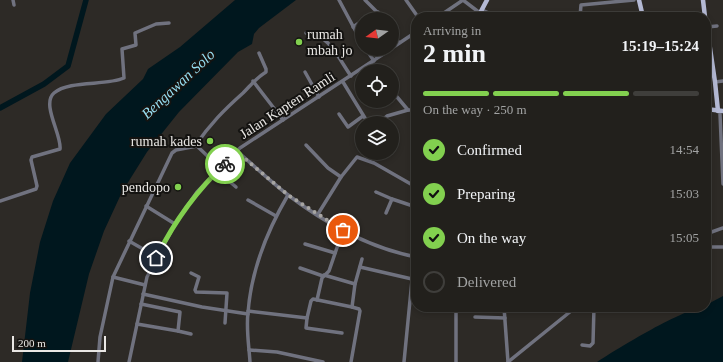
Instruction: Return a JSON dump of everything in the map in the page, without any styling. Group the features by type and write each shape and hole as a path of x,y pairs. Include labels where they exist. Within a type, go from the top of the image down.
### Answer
{"main road":[{"path":"481,12 487,0"},
{"path":"640,0 642,12"},
{"path":"703,0 704,12"},
{"path":"711,62 720,113"}],"street":[{"path":"13,0 14,5"},
{"path":"339,0 355,31"},
{"path":"365,0 378,12"},
{"path":"406,0 414,12"},
{"path":"445,12 463,0 479,12"},
{"path":"580,0 580,12"},
{"path":"580,5 634,0"},
{"path":"0,201 36,189 37,186 31,160 32,157 60,149 50,104 52,94 56,91 72,86 124,78 122,49 136,45 136,33 156,24 169,23"},
{"path":"711,27 717,26"},
{"path":"306,33 312,32 328,44 351,76"},
{"name":"Jalan Kapten Ramli","path":"399,43 411,35"},
{"path":"98,362 100,337 113,277 172,153 176,150 195,146 213,121 253,81 266,72 259,53"},
{"path":"369,56 372,62"},
{"name":"Jalan Kapten Ramli","path":"129,362 145,285 157,257 175,224 197,192 237,152 380,56"},
{"path":"305,72 319,97"},
{"path":"253,81 283,120"},
{"path":"715,82 723,81"},
{"path":"343,82 363,116"},
{"path":"387,116 408,110 399,99"},
{"path":"720,113 723,184"},
{"path":"339,114 348,127 355,122"},
{"path":"306,145 328,168 341,177"},
{"path":"195,146 236,187"},
{"path":"237,152 288,195 343,230 384,249 411,256"},
{"path":"318,214 354,158 359,157 374,163 411,184"},
{"path":"376,192 411,205"},
{"path":"250,362 248,312 260,257 276,216 288,195"},
{"path":"386,213 392,199"},
{"path":"248,200 276,216"},
{"path":"146,206 175,224"},
{"path":"711,232 723,228"},
{"path":"317,300 324,276 329,271 343,230"},
{"path":"129,241 157,257"},
{"path":"305,244 335,253"},
{"path":"711,247 723,247"},
{"path":"352,307 355,284 362,259"},
{"path":"360,267 411,279"},
{"path":"300,268 355,284"},
{"path":"192,273 199,277 195,290 196,292 227,293 225,323"},
{"path":"113,277 145,285"},
{"path":"404,362 411,289"},
{"path":"143,294 225,311 307,318"},
{"path":"342,333 306,328 311,299 359,309 360,311 351,362"},
{"path":"141,304 180,312 178,331"},
{"path":"456,312 456,362"},
{"path":"504,312 508,362"},
{"path":"508,362 570,312"},
{"path":"582,345 590,346 593,343 594,312"},
{"path":"475,317 505,318"},
{"path":"137,324 191,334"},
{"path":"249,350 277,352 323,362"}],"water":[{"name":"Bengawan Solo","path":"235,0 296,0 259,28 254,34 252,44 238,52 179,112 147,152 122,192 104,231 89,274 68,362 22,362 30,293 40,242 53,201 70,163 106,114 143,79 148,69 180,47"},
{"path":"723,296 723,362 597,362 635,339 683,314 688,312 711,312 711,302"}],"waterway":[{"path":"0,108 44,84 68,66 86,0"}],"way so far":[{"path":"225,164 237,152 288,195 343,230"}],"place":[{"name":"rumah mbah jo","path":"299,42"},
{"name":"rumah kades","path":"210,141"},
{"name":"pendopo","path":"178,187"}],"route":[{"path":"156,258 165,240 197,192 225,164"}]}
